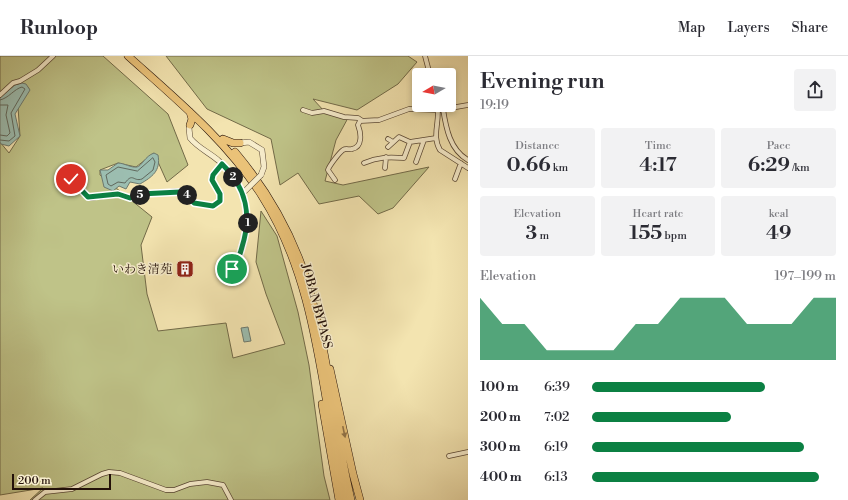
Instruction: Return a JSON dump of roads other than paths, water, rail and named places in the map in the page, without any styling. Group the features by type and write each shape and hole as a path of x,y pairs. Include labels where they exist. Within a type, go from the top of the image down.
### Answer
{"highway":[{"name":"JOBAN BYPASS","path":"128,56 189,111 233,157 262,196 279,226 301,282 319,360 345,500"},
{"name":"JOBAN BYPASS","path":"134,56 193,109 236,154 267,195 288,234 307,281 318,326 351,500"},
{"path":"189,111 192,119 190,125"},
{"path":"190,125 194,123 204,126"},
{"path":"223,139 233,143 240,142"},
{"path":"236,154 236,149 240,142"},
{"path":"318,326 334,382 353,474 360,500"},
{"path":"319,360 322,401 339,500"}],"street":[{"path":"0,95 13,83 20,82 38,70 53,56"},
{"path":"425,56 428,68"},
{"path":"456,107 468,105"},
{"path":"303,110 312,113 324,111 348,118 358,118 361,120 379,120 412,109"},
{"path":"440,112 435,126 436,138 440,150 468,168"},
{"path":"442,112 453,145 458,152 468,160"},
{"path":"335,180 328,170 329,166 342,151 354,148 359,142 362,135 358,123 361,120"},
{"path":"190,125 189,134 193,141 222,164 244,194 248,222 245,237 234,267 224,273"},
{"path":"388,147 399,137 410,142 436,138"},
{"path":"388,138 393,142"},
{"path":"416,162 416,153 424,140"},
{"path":"240,142 249,142 262,150 264,167 261,174 244,194"},
{"path":"364,163 372,159 386,157 404,158 410,142"},
{"path":"385,168 386,157"},
{"path":"455,179 458,166 461,163"},
{"path":"71,179 85,194 91,198 99,195 107,197 118,194 130,198 140,194 185,192 194,203 213,206 220,201 220,194 212,180 213,175 222,164"},
{"path":"449,456 468,452"},
{"path":"35,500 45,492 72,489 109,472 120,473 166,490 174,490 190,484 207,482 223,485 232,500"}],"water":[{"path":"22,83 26,84 30,90 15,114 20,136 9,146 1,144 0,97 15,85"},
{"path":"154,153 158,155 159,161 155,173 148,179 140,184 130,182 126,189 119,186 113,191 104,187 100,170 108,170 118,163 137,167 148,156"},
{"path":"248,327 251,341 244,342 241,328"}],"place":[{"name":"いわき清苑","path":"185,269"}]}
